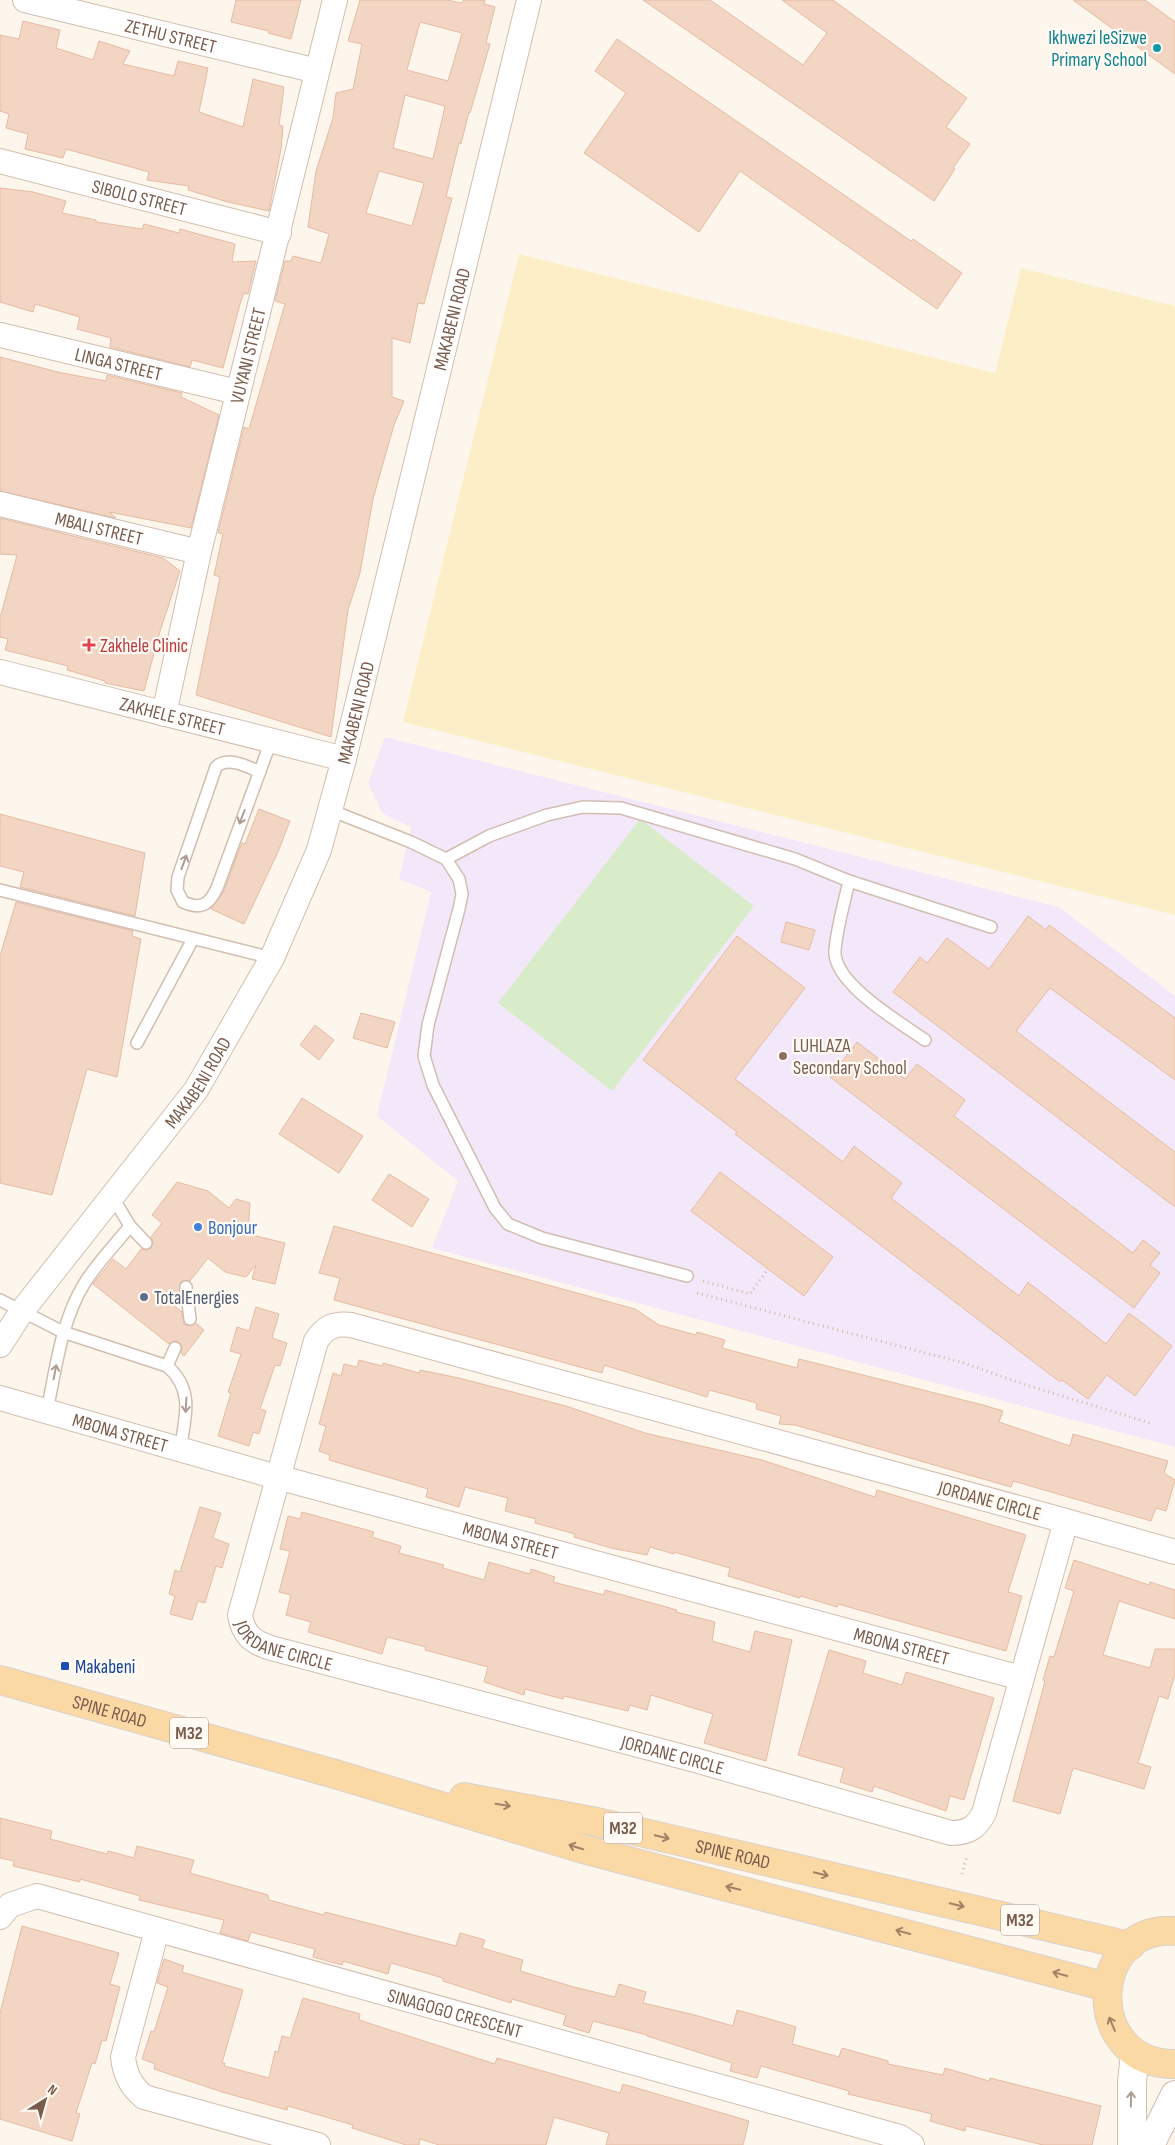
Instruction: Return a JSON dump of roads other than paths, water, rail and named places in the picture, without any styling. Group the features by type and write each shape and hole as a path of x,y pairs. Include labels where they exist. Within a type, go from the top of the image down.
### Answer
{"main road":[{"name":"SPINE ROAD","path":"0,1680 335,1774 583,1849 1107,1987"},
{"name":"SPINE ROAD","path":"335,1774 597,1822 1130,1946"},
{"path":"1174,1928 1143,1938 1130,1946 1119,1958 1111,1972 1106,2002 1112,2024 1124,2043 1135,2052 1150,2060 1175,2064"}],"street":[{"name":"ZETHU STREET","path":"25,0 318,71"},
{"name":"VUYANI STREET","path":"164,714 199,552 237,392 279,233 334,0"},
{"name":"MAKABENI ROAD","path":"0,1345 22,1312 196,1090 272,958 319,850 344,759 529,0"},
{"name":"SIBOLO STREET","path":"0,161 279,233"},
{"name":"LINGA STREET","path":"0,335 237,392"},
{"name":"MBALI STREET","path":"0,504 199,552"},
{"name":"ZAKHELE STREET","path":"0,672 344,759"},
{"name":"JORDANE CIRCLE","path":"1066,1521 984,1813 973,1829 962,1833 951,1833 695,1760 258,1644 247,1636 240,1615 316,1341 321,1333 330,1326 340,1324 351,1325 1066,1521 1175,1552"},
{"name":"MBONA STREET","path":"0,1398 277,1477 1021,1678"},
{"name":"SINAGOGO CRESCENT","path":"0,1916 10,1905 36,1896 900,2137 912,2145"},
{"path":"157,1930 123,2058 124,2070 135,2089 144,2097 318,2145"},
{"path":"1132,2145 1132,2082 1135,2052"},
{"path":"1150,2145 1175,2095"}],"lane":[{"path":"260,772 234,762 221,762 216,767 178,877 177,890 183,902 197,907 205,906 211,900 260,772 271,741"},
{"path":"446,859 489,836 547,815 583,807 621,808 795,859 849,882 991,927"},
{"path":"330,810 411,842 446,859 459,879 462,894 428,1025 424,1056 433,1085 495,1208 508,1224 542,1238 687,1276"},
{"path":"849,882 834,952 839,969 858,990 925,1040"},
{"path":"0,890 272,958"},
{"path":"137,1043 193,939"},
{"path":"112,1196 130,1226 146,1243"},
{"path":"47,1412 63,1332 85,1283 130,1226"},
{"path":"186,1286 190,1319"},
{"path":"0,1300 63,1332 167,1366 178,1375 186,1396 180,1450"},
{"path":"167,1366 175,1348"}],"place":[{"name":"Ikhwezi leSizwe Primary School","path":"1157,48"},
{"name":"Zakhele Clinic","path":"89,645"},
{"name":"LUHLAZA Secondary School","path":"783,1056"},
{"name":"Bonjour","path":"198,1227"},
{"name":"TotalEnergies","path":"144,1297"},
{"name":"Makabeni","path":"65,1666"}]}
